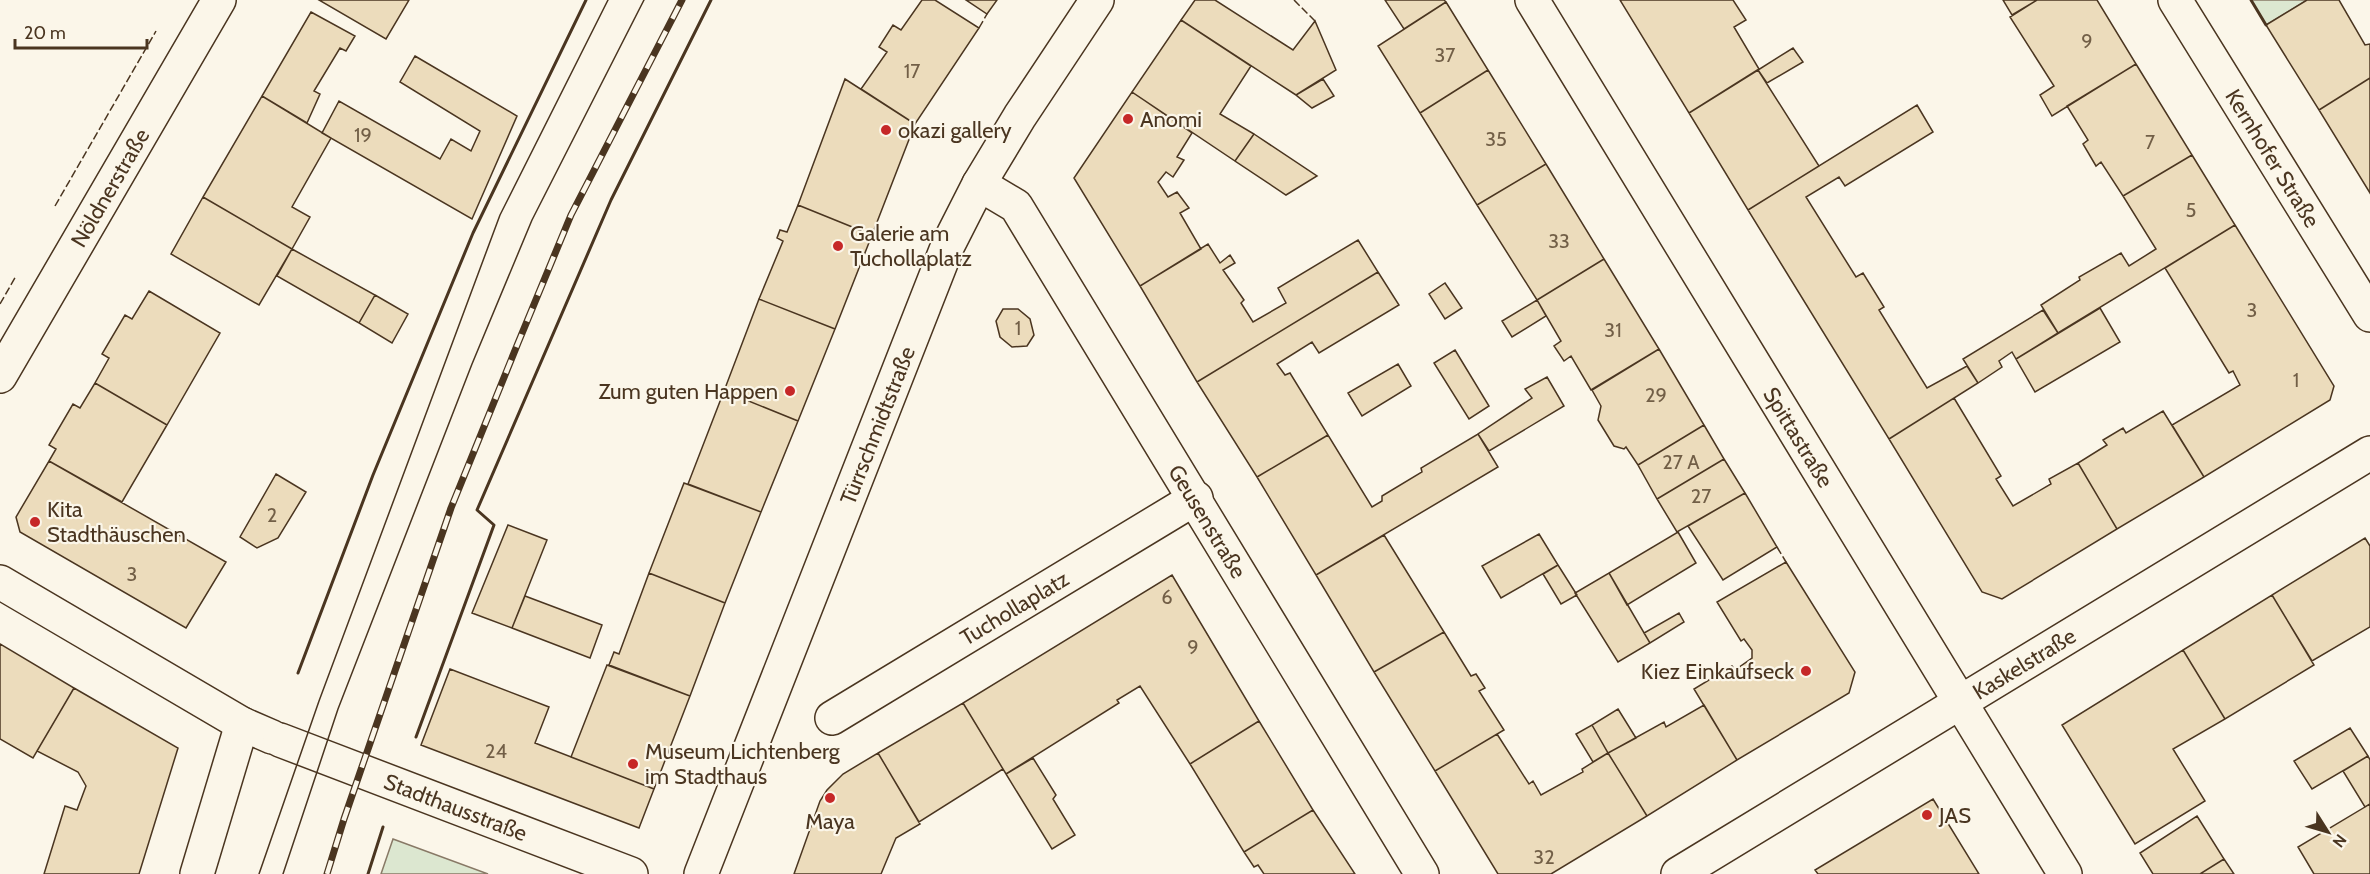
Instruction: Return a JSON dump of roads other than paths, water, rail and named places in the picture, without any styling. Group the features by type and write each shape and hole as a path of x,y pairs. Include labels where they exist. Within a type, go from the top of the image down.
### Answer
{"street":[{"name":"Nöldnerstraße","path":"0,376 219,0"},
{"name":"Türrschmidtstraße","path":"701,874 948,245 979,184 1020,116 1097,0"},
{"name":"Spittastraße","path":"1532,0 2066,874"},
{"name":"Kernhofer Straße","path":"2175,0 2370,315"},
{"name":"Geusenstraße","path":"979,184 1016,206 1196,498 1422,874"},
{"name":"Kaskelstraße","path":"1678,874 2370,453"},
{"name":"Tuchollaplatz","path":"832,718 1196,498"},
{"name":"Stadthausstraße","path":"0,582 242,724 631,874"},
{"path":"197,874 242,724"}],"tram line":[{"path":"259,874 319,701 500,215 608,0"},
{"path":"283,874 338,709 472,364 532,220 644,0"}],"railway":[{"path":"327,874 451,508 518,343 571,215 682,0"}],"place":[{"name":"Anomi","path":"1128,119"},
{"name":"okazi gallery","path":"886,130"},
{"name":"Galerie am Tuchollaplatz","path":"838,246"},
{"name":"Zum guten Happen","path":"790,391"},
{"name":"Kita Stadthäuschen","path":"35,522"},
{"name":"Kiez Einkaufseck","path":"1806,671"},
{"name":"Museum Lichtenberg im Stadthaus","path":"633,764"},
{"name":"Maya","path":"830,798"},
{"name":"JAS","path":"1927,815"}]}
